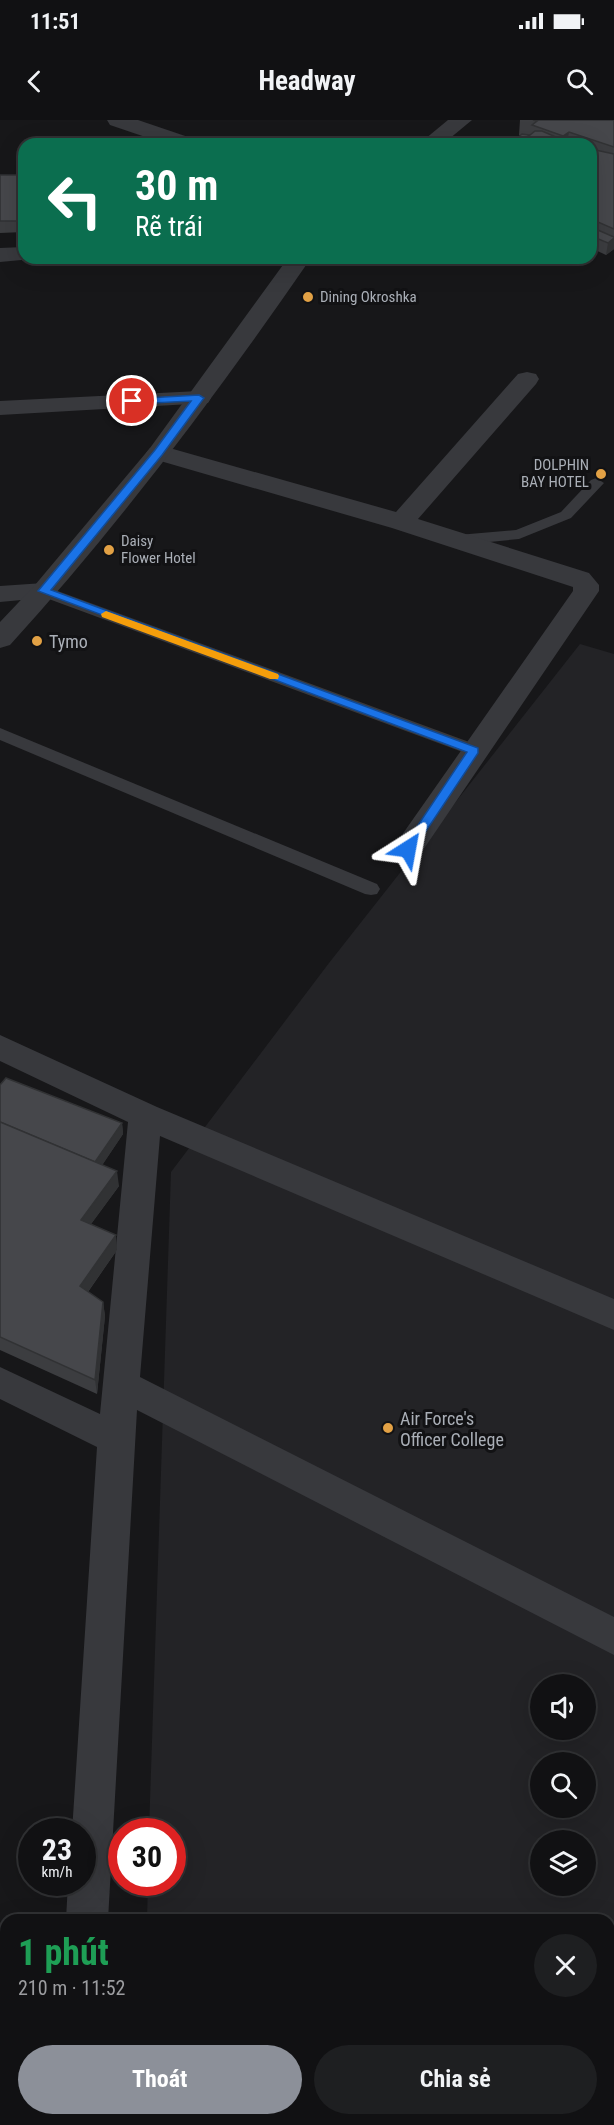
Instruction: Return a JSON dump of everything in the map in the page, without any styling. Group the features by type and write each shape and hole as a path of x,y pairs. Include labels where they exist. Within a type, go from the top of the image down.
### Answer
{"street":[{"path":"118,120 169,138"},
{"path":"438,138 461,120"},
{"path":"0,255 18,254"},
{"path":"0,639 44,591 159,453 296,264"},
{"path":"401,522 527,379"},
{"path":"0,408 199,398"},
{"path":"159,453 401,522 580,579 586,585 586,591 474,750 408,849"},
{"path":"0,594 44,591"},
{"path":"0,1047 145,1116 614,1315"},
{"path":"87,1914 116,1439 145,1116"},
{"path":"0,1382 116,1439"},
{"path":"122,1385 614,1637"}],"lane":[{"path":"458,540 519,534 566,515 596,483"},
{"path":"44,591 474,750"},
{"path":"0,734 371,889"}],"shaded area":[{"name":"Air Force's Officer College","path":"580,644 614,654 614,1914 147,1914 148,1896 186,1896 186,1818 149,1818 171,1172 329,963"}],"building":[{"path":"533,120 614,120 614,147 597,141 597,138 587,138 569,132 563,136 532,125 537,121"},
{"path":"535,131 542,131 558,138 526,138"},
{"path":"522,134 529,135 526,138 518,138"},
{"path":"597,150 614,154 614,229 597,222"},
{"path":"0,175 18,175 18,221 0,221"},
{"path":"597,230 614,237 608,243 597,238"},
{"path":"6,1078 122,1123 95,1162 0,1122 0,1085"},
{"path":"0,1122 117,1171 81,1220 116,1235 80,1286 103,1302 95,1380 0,1337"}],"slow traffic":[{"path":"106,614 274,676"}],"place":[{"name":"Dining Okroshka","path":"308,297"},
{"name":"DOLPHIN BAY HOTEL","path":"601,474"},
{"name":"Daisy Flower Hotel","path":"109,550"},
{"name":"Tymo","path":"37,641"},
{"name":"Air Force's Officer College","path":"388,1428"}],"route":[{"path":"132,401 199,398 159,453 44,591 474,750 408,849"}]}
